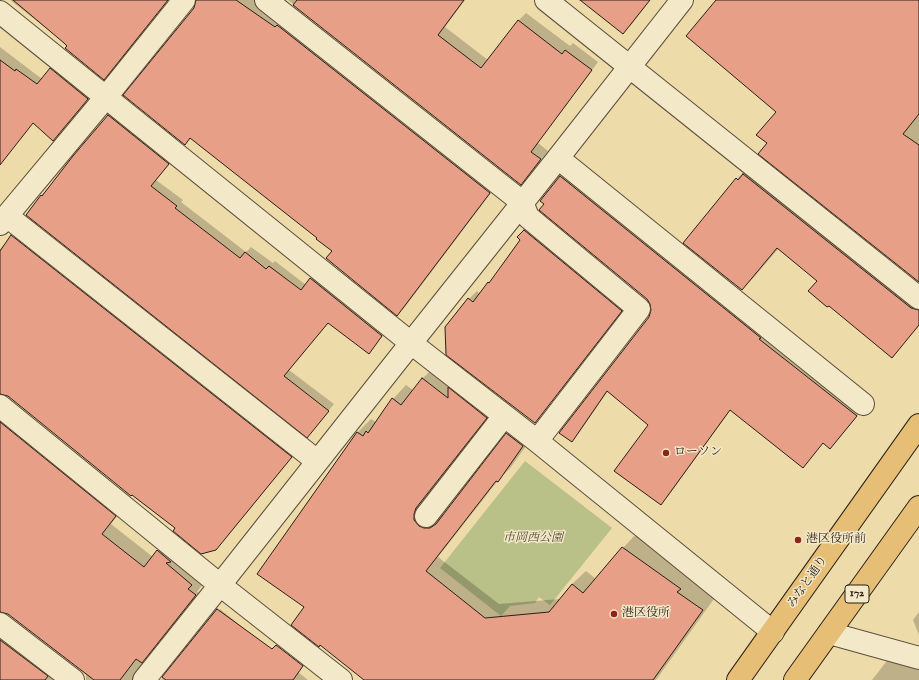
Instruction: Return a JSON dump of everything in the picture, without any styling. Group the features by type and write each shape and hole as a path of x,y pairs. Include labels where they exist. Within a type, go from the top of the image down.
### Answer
{"highway":[{"name":"みなと通り","path":"738,680 919,425"},
{"name":"172","path":"794,680 919,507"}],"street":[{"path":"184,0 106,97 3,220 318,461"},
{"path":"266,0 522,202 528,217 639,309 537,441"},
{"path":"546,0 629,68 919,298"},
{"path":"144,680 220,586 682,0"},
{"path":"0,12 411,342 537,441 772,632"},
{"path":"558,158 863,404"},
{"path":"0,406 220,586 341,680"},
{"path":"426,516 504,416"},
{"path":"0,624 72,680"},
{"path":"829,633 919,658"}],"green space":[{"name":"市岡西公園","path":"525,461 612,528 550,605 539,597 535,603 510,606 501,616 440,568"}],"building":[{"path":"13,0 168,0 104,80 65,48 67,46 64,43"},
{"path":"196,0 236,0 275,27 277,25 490,193 397,316 326,258 332,251 316,239 317,238 190,138 185,145 123,95 194,8"},
{"path":"297,0 464,0 438,35 481,68 518,20 562,54 565,50 592,70 531,152 541,159 521,185 293,5"},
{"path":"580,0 650,0 623,34"},
{"path":"716,0 919,0 919,114 903,134 919,145 919,282 758,154 767,143 756,135 776,112 686,36"},
{"path":"0,60 37,84 50,68 88,99 53,141 33,123 0,165"},
{"path":"108,115 169,164 151,186 177,206 175,208 240,258 245,252 266,269 269,266 301,290 310,278 382,336 369,354 328,323 284,376 329,411 307,438 26,215"},
{"path":"743,174 911,308 919,310 919,325 892,358 829,306 827,307 808,291 817,281 777,248 742,290 683,243 736,178 738,180"},
{"path":"560,176 761,338 759,339 857,416 830,449 823,443 803,468 730,410 661,505 614,471 648,425 607,391 572,442 559,433 649,317 651,310 647,299 539,210 544,204 540,201"},
{"path":"524,230 622,311 535,423 446,355 445,327 468,298 473,302 488,282 489,283 520,240 517,237"},
{"path":"11,235 292,457 216,550 201,554 173,531 175,528 132,495 131,496 8,396 0,394 0,251"},
{"path":"422,378 448,398 448,387 487,418 416,508 414,520 419,526 430,528 436,524 506,433 523,446 498,482 496,481 426,571 485,618 549,612 572,584 583,593 622,547 681,589 677,592 703,610 653,680 364,680 320,645 319,647 291,625 304,607 257,574 357,432 363,436 366,431 368,433 392,398 401,405"},
{"path":"0,422 116,516 102,534 144,567 157,550 171,562 166,563 192,585 188,589 196,595 142,663 136,659 120,680 94,680 8,614 0,612"},
{"path":"217,609 272,649 276,645 303,666 293,680 166,680 162,677"},
{"path":"0,640 48,676 45,680 0,680"}],"place":[{"name":"ローソン","path":"666,453"},
{"name":"港区役所前","path":"798,540"},
{"name":"港区役所","path":"614,614"}]}
